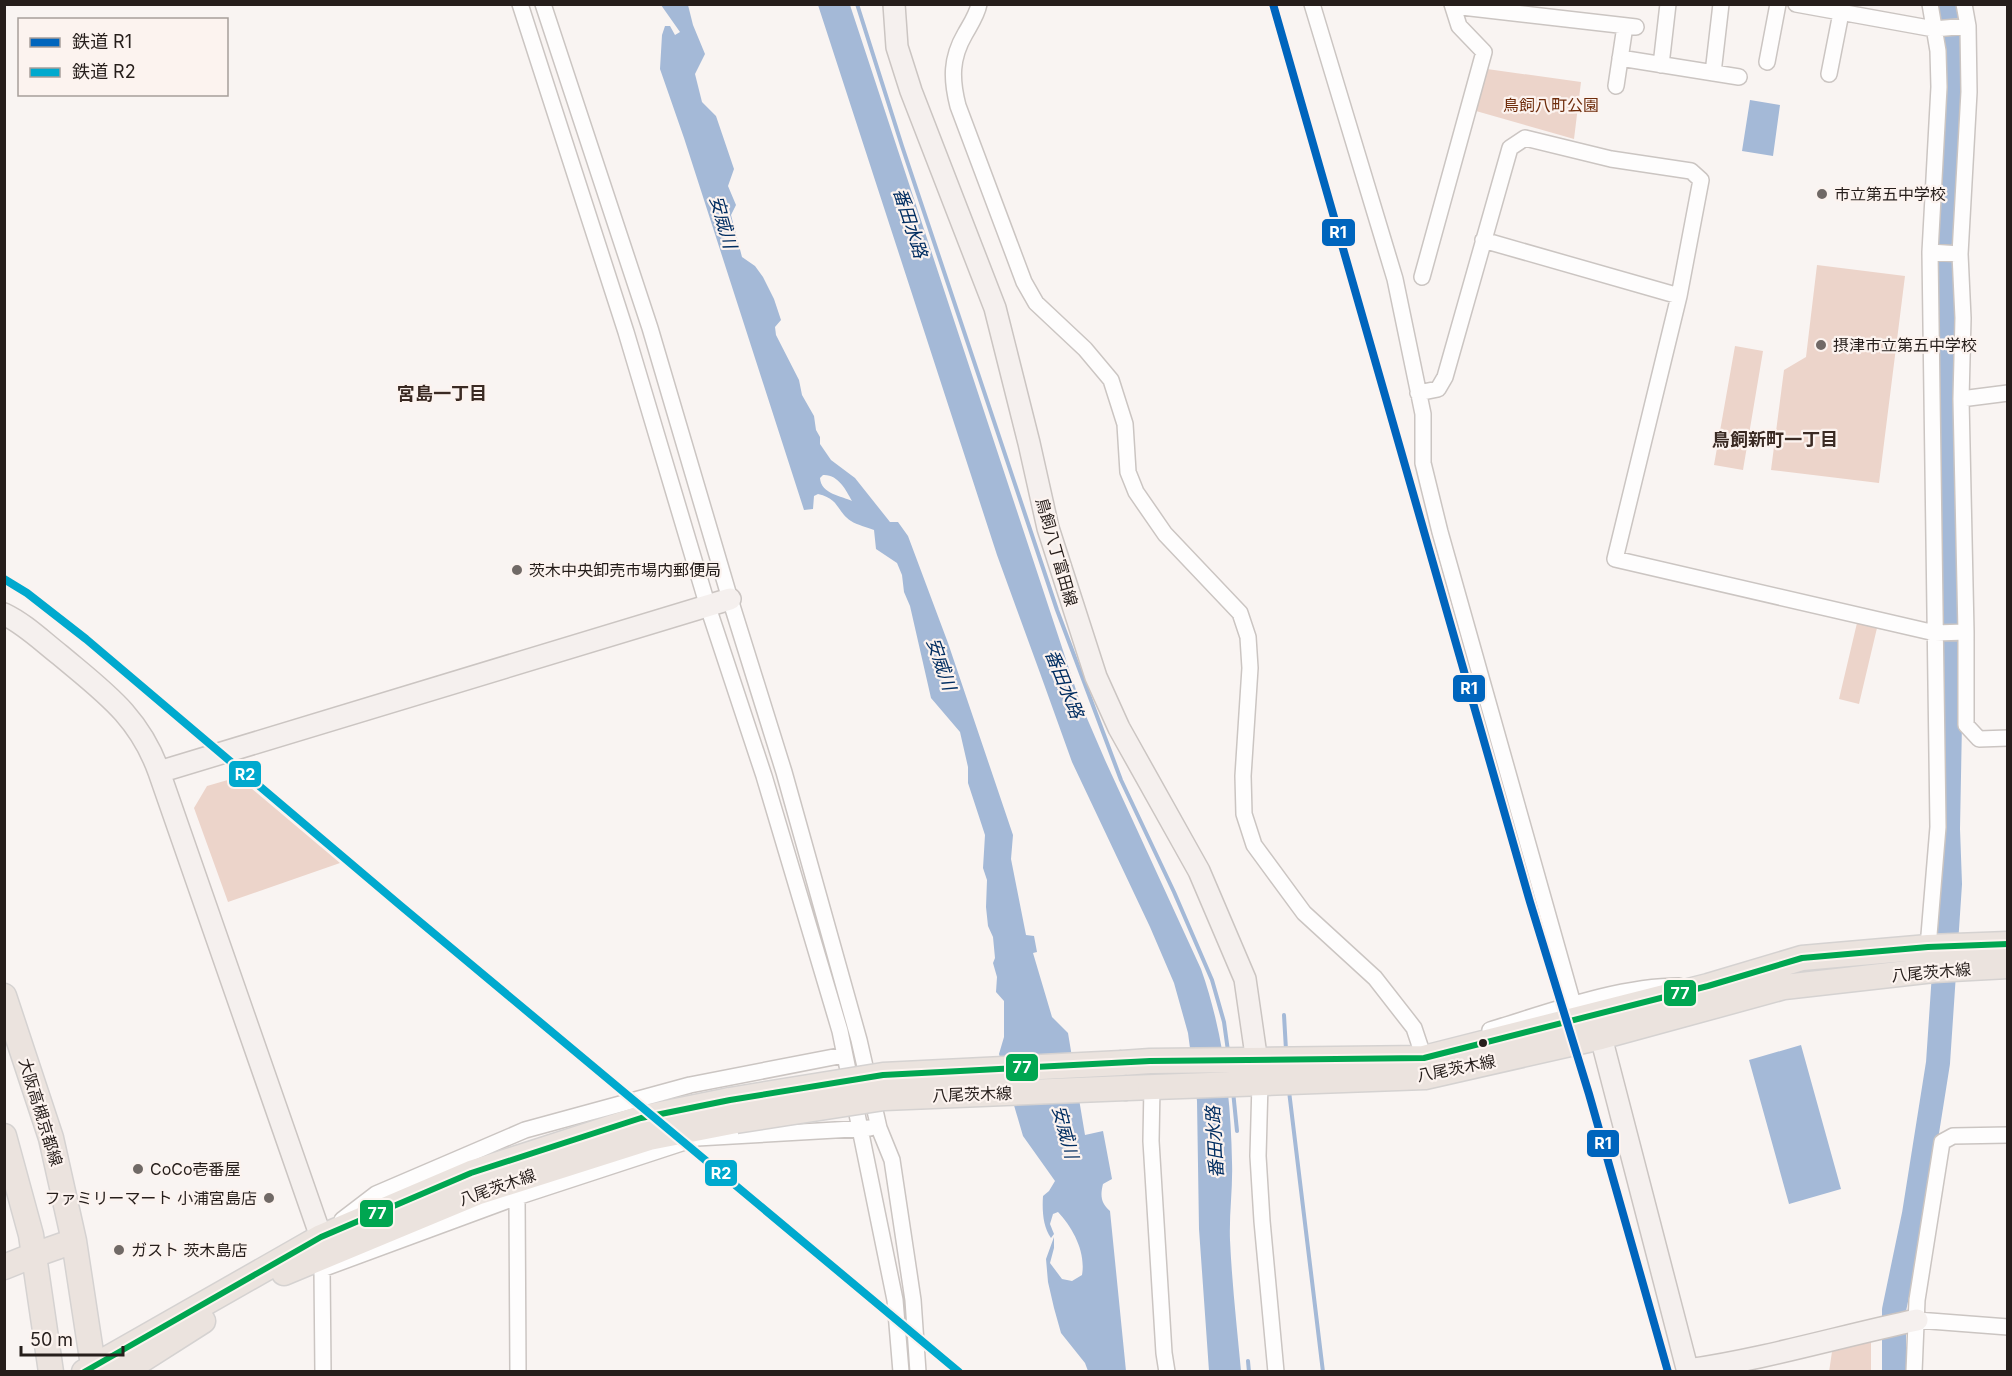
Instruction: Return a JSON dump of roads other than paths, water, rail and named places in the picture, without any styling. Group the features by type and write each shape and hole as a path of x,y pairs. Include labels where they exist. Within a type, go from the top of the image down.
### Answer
{"main road":[{"name":"八尾茨木線","path":"91,1369 321,1237 471,1173 641,1118 884,1098 1162,1086 1259,1071 1425,1067 1601,1037 1785,987 2007,944"},
{"name":"八尾茨木線","path":"1425,1067 1461,1050 1708,986 1802,958 1946,956 2007,966"},
{"name":"大阪高槻京都線","path":"4,996 51,1138 74,1241 91,1369"},
{"name":"八尾茨木線","path":"123,1371 270,1279 479,1192 733,1110 883,1076 1170,1060 1259,1071"},
{"path":"4,1137 31,1234 51,1371"},
{"path":"357,1255 408,1220"},
{"path":"4,1267 74,1241"},
{"path":"270,1279 322,1269"}],"street":[{"path":"520,4 626,332 708,607 764,776 840,1031 895,1300 901,1371"},
{"path":"543,4 650,328 730,599 784,771 859,1040 879,1128 892,1160 913,1300 918,1371"},
{"name":"鳥飼八丁富田線","path":"894,4 897,47 910,91 995,308 1048,528 1096,677 1119,728 1199,871 1245,979 1259,1071"},
{"path":"979,4 958,46 952,66 952,84 958,106 1024,282 1036,303 1084,349 1111,381 1125,424 1128,472 1136,492 1165,534 1240,613 1248,637 1250,668 1243,795 1244,814 1254,845 1304,913 1375,978 1414,1028 1425,1067"},
{"path":"1312,4 1395,279 1423,414 1423,463 1440,532 1573,1004"},
{"path":"1661,65 1668,4"},
{"path":"1713,73 1720,4"},
{"path":"1767,62 1778,4"},
{"path":"1796,4 1934,29 1968,26"},
{"path":"1930,4 1938,51 1940,87 1930,252 1938,827 1946,956"},
{"path":"1964,4 1968,26 1969,92 1960,254 1964,318 1961,399 1966,724 1979,739 2007,738"},
{"path":"1422,277 1484,52 1459,26 1453,5 1631,26 1620,58 1616,86"},
{"path":"1829,74 1842,13"},
{"path":"1620,58 1739,77"},
{"path":"1418,393 1438,389 1445,377 1510,148 1525,138 1611,159 1690,171 1701,180 1679,296 1616,559 1935,633 1966,632"},
{"path":"1483,240 1679,296"},
{"path":"1930,252 1960,254"},
{"path":"1961,399 2007,393"},
{"path":"159,772 730,599"},
{"path":"4,614 23,625 121,708 146,741 159,772 321,1237 376,1194 525,1130 690,1085 844,1055"},
{"path":"1461,1050 1485,1031 1573,1004 1655,986 1708,986"},
{"path":"1601,1037 1688,1371 1910,1322 2007,1327"},
{"path":"1259,1071 1258,1156 1276,1371"},
{"path":"1162,1086 1151,1141 1167,1371"},
{"path":"323,1371 322,1269 518,1197 697,1138 879,1128"},
{"path":"1914,1371 1910,1322 1917,1300 1941,1142 1953,1136 2007,1135"},
{"path":"518,1197 518,1371"}],"water":[{"name":"安威川","path":"661,5 688,5 693,25 705,54 695,74 702,102 716,116 734,169 728,186 736,205 731,215 742,257 755,266 774,299 781,320 775,327 776,335 799,380 802,395 814,416 820,444 831,460 855,478 890,522 898,522 908,536 948,643 1013,835 1011,859 1026,935 1034,936 1037,952 1033,953 1052,1017 1068,1033 1085,1135 1103,1131 1112,1179 1103,1184 1102,1196 1103,1202 1110,1211 1126,1371 1088,1371 1085,1363 1061,1333 1048,1282 1046,1259 1054,1237 1050,1263 1062,1279 1072,1281 1082,1275 1082,1258 1069,1225 1058,1212 1053,1214 1050,1224 1054,1234 1051,1238 1046,1229 1043,1196 1055,1181 1023,1136 999,1054 1004,1037 1004,1001 996,992 997,977 993,963 995,958 993,937 988,926 987,880 983,868 985,835 968,783 968,767 960,732 931,698 910,606 904,592 902,575 897,563 876,549 874,530 851,521 834,502 818,494 814,496 813,509 804,510 660,69 662,35 665,26 670,26 675,35 680,32","holes":["828,475 841,484 852,501 824,488 820,478"]},
{"name":"番田水路","path":"818,5 850,5 1080,702 1201,969 1209,992 1228,1089 1232,1172 1230,1240 1241,1371 1209,1371 1199,1229 1197,1101 1188,1033 1174,983 1072,762 997,555"},
{"path":"1750,100 1780,105 1773,156 1742,151"},
{"path":"1801,1045 1841,1189 1789,1204 1749,1060"}],"waterway":[{"name":"番田水路","path":"857,4 1057,610 1121,780 1174,892 1212,980 1224,1022 1228,1051"},
{"path":"1894,1372 1894,1310 1914,1214 1938,1063 1950,884 1948,829 1950,723 1943,406 1943,237 1951,96 1950,39 1944,4"},
{"path":"1284,1015 1286,1050"},
{"path":"1233,1091 1237,1131"},
{"path":"1289,1091 1323,1372"},
{"path":"1248,1361 1249,1372"}],"railway":[{"path":"4,579 27,593 86,639 401,906 959,1372"}],"rail line":[{"name":"R1","path":"1273,4 1530,902 1589,1094 1668,1372"},
{"name":"R2","path":"4,579 27,593 86,639 401,906 959,1372"}],"place":[{"name":"市立第五中学校","path":"1822,194"},
{"name":"摂津市立第五中学校","path":"1821,345"},
{"name":"茨木中央卸売市場内郵便局","path":"517,570"},
{"name":"CoCo壱番屋","path":"138,1169"},
{"name":"ファミリーマート 小浦宮島店","path":"269,1198"},
{"name":"ガスト 茨木島店","path":"119,1250"}],"district":[{"name":"宮島一丁目","path":"442,394"},
{"name":"鳥飼新町一丁目","path":"1775,440"}],"park label":[{"name":"鳥飼八町公園","path":"1551,105"}]}
